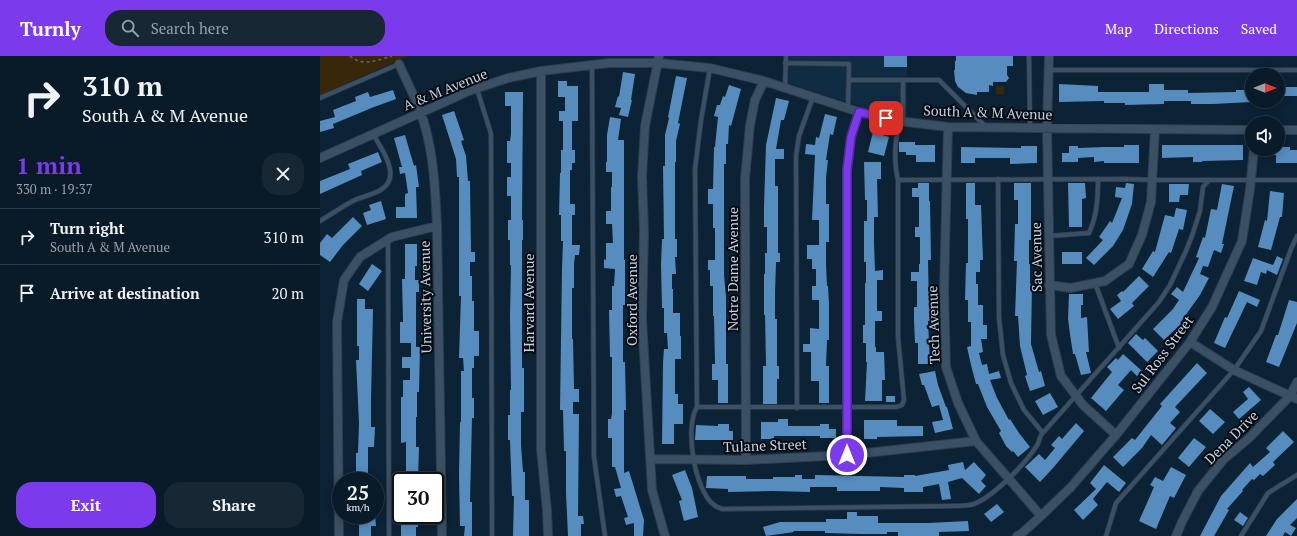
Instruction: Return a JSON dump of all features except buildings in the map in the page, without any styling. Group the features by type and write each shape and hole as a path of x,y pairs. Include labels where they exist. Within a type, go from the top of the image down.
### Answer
{"street":[{"name":"Sac Avenue","path":"1049,56 1047,128 1051,335 1061,376 1083,406 1116,435"},
{"name":"South A & M Avenue","path":"659,59 710,68 764,82 859,112 901,121 948,127 1245,130"},
{"name":"A & M Avenue","path":"320,158 420,112 477,88 508,78 541,70 659,59"},
{"name":"Oxford Avenue","path":"659,59 646,126 642,176 644,232 642,319 652,490 665,536"},
{"name":"University Avenue","path":"399,64 420,112 428,140 435,176 442,536"},
{"name":"Harvard Avenue","path":"541,70 541,449 548,536"},
{"name":"Notre Dame Avenue","path":"746,460 745,179 750,125 756,100 764,82"},
{"path":"847,455 847,170 851,137 859,112"},
{"name":"Tech Avenue","path":"948,127 944,291 946,367 958,403 976,441 1041,516"},
{"path":"1049,285 1071,288 1105,281 1129,264 1144,229 1151,202 1156,129"},
{"path":"1285,130 1297,130"},
{"name":"Sul Ross Street","path":"1017,536 1022,534 1071,487 1116,435 1190,342 1212,307 1242,241 1253,156"},
{"path":"339,536 337,322 344,280 360,257 392,237 437,226"},
{"path":"1190,342 1234,370 1293,398"},
{"name":"Dena Drive","path":"1176,536 1198,491 1223,460 1293,398 1297,382"},
{"name":"Tulane Street","path":"651,459 746,460 847,455 976,441"}],"lane":[{"path":"785,88 786,56"},
{"path":"1029,56 1030,127"},
{"path":"785,63 849,64 848,108"},
{"path":"320,98 399,64"},
{"path":"592,65 594,457 605,536"},
{"path":"710,68 700,120 695,169 697,408 694,412 691,424 691,445 698,478 707,497 714,506 722,509 959,506 973,504 984,498 1008,479 1037,446 1041,435 1159,302 1170,285 1186,251 1200,211 1203,187 1209,180"},
{"path":"1048,70 1297,70"},
{"path":"849,80 939,80 986,127"},
{"path":"697,408 847,408 896,407 902,404 904,400 898,336 898,180 895,170 894,157 895,141 901,121 903,80"},
{"path":"477,88 491,134 492,536"},
{"path":"797,408 796,156 799,136 813,97"},
{"path":"320,221 355,200 382,189 387,185 390,178 390,168 387,159 373,134"},
{"path":"1049,236 1089,233 1094,223 1098,199 1098,179"},
{"path":"898,180 1297,180"},
{"path":"998,180 999,318 1003,355 1011,382 1024,410 1043,433"},
{"path":"1106,536 1116,503 1234,370 1261,331 1297,236"},
{"path":"388,240 389,536"},
{"path":"1094,283 1119,348"},
{"path":"1241,536 1268,493 1297,475"}],"path":[{"path":"350,56 353,59 366,62 392,56"}],"shaded area":[{"path":"320,56 408,56 320,95"},
{"path":"789,56 907,56 907,117 876,111 788,83"},
{"path":"996,86 1004,86 1004,94 996,94"}],"route":[{"path":"847,455 847,170 851,137 859,112 886,118"}]}
